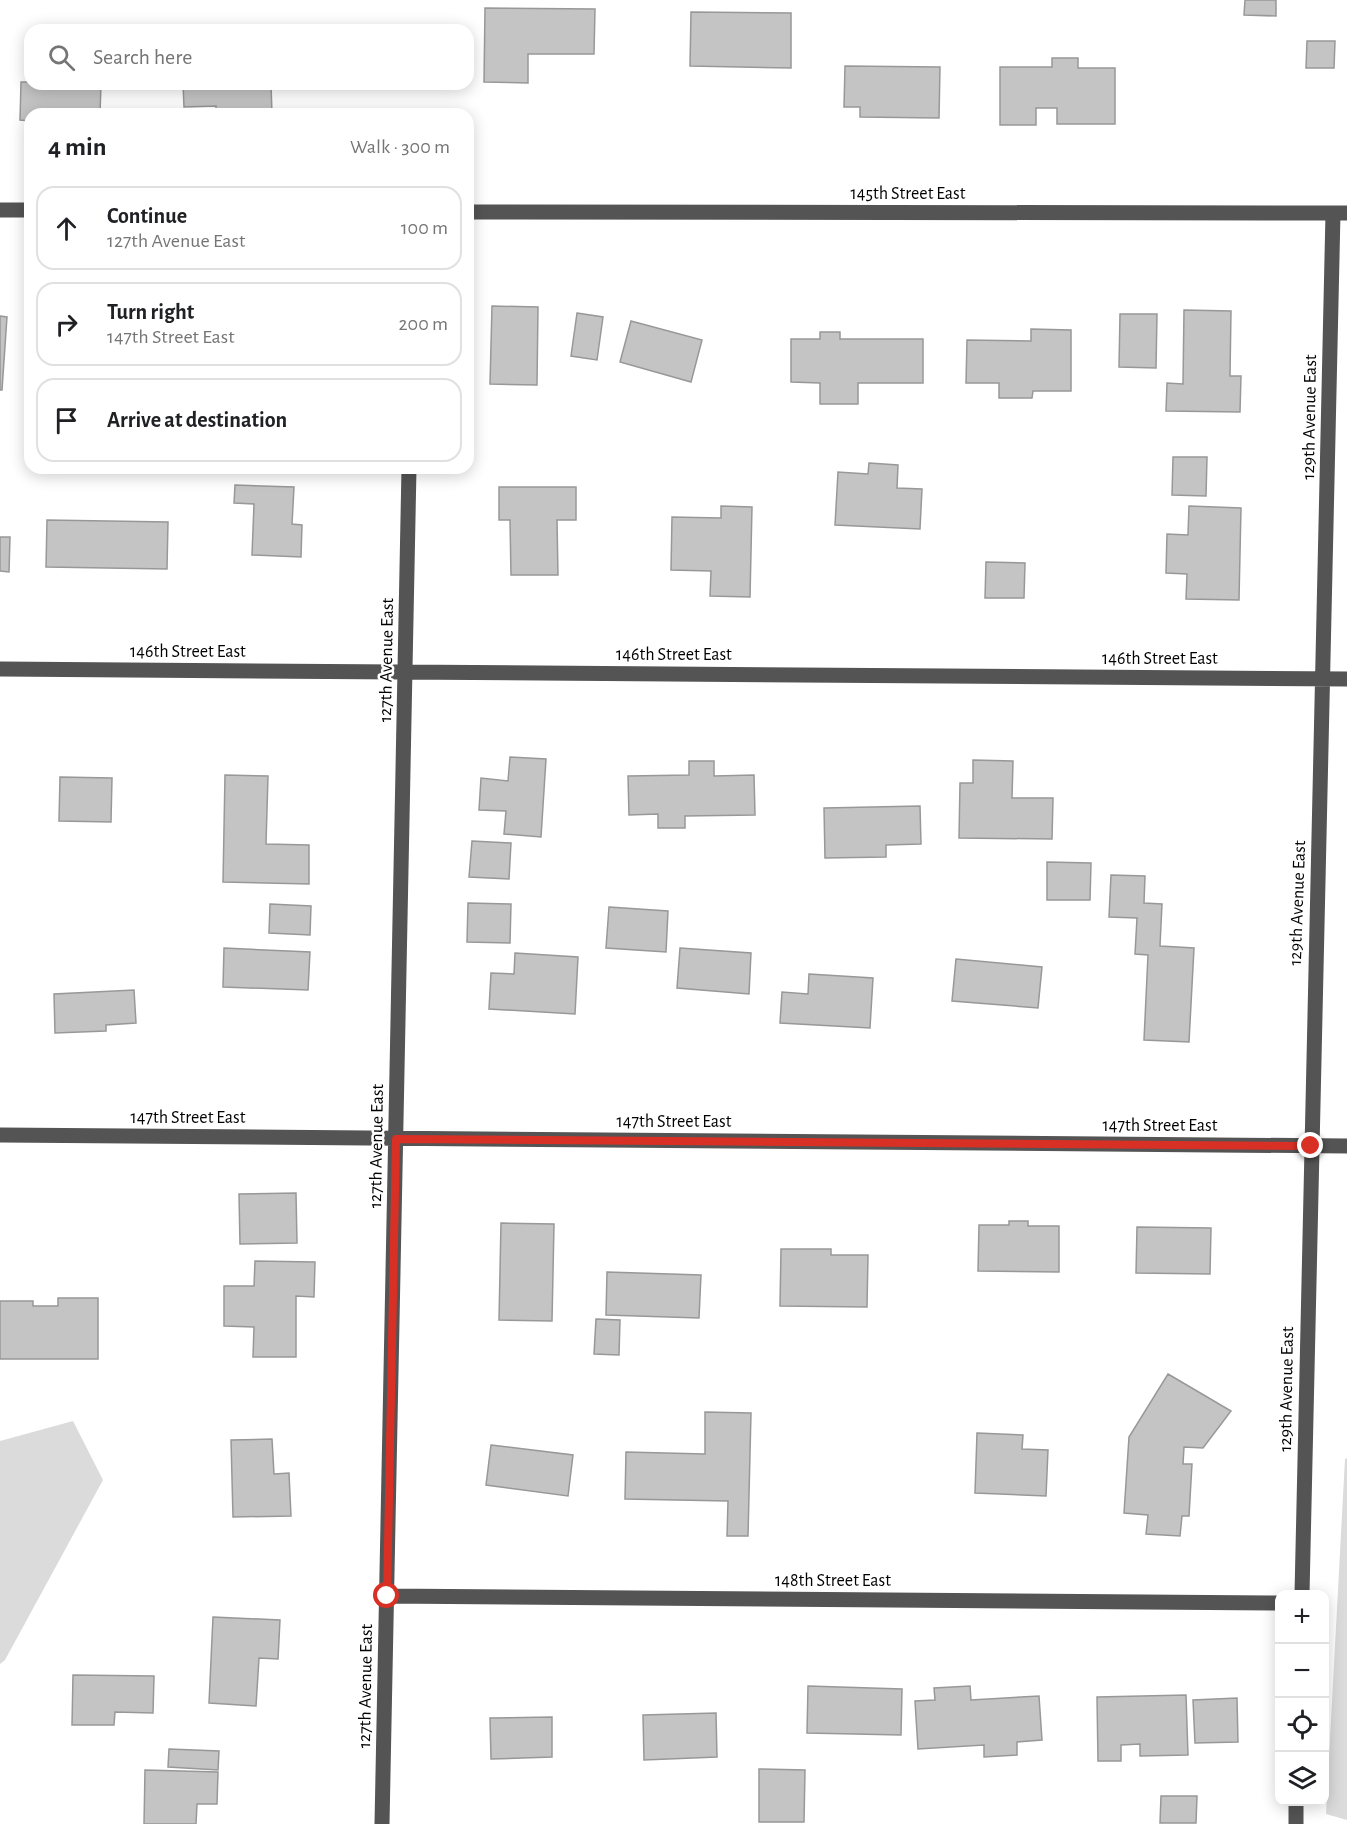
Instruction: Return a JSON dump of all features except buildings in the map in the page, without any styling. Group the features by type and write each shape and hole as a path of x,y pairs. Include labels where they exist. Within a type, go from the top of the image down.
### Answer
{"street":[{"path":"0,210 24,210"},
{"name":"145th Street East","path":"474,212 1340,213"},
{"name":"129th Avenue East","path":"1302,1590 1323,679 1340,213"},
{"name":"127th Avenue East","path":"382,1824 409,474"},
{"name":"146th Street East","path":"0,669 1347,679"},
{"name":"147th Street East","path":"0,1136 1347,1146"},
{"name":"148th Street East","path":"387,1596 1275,1603"},
{"path":"1296,1806 1296,1824"}],"shaded area":[{"path":"73,1421 103,1480 5,1660 0,1664 0,1441"},
{"path":"1347,1458 1347,1820 1326,1814 1326,1806 1329,1806 1329,1758 1345,1459"}],"route":[{"path":"387,1596 396,1139 1311,1146"}]}
